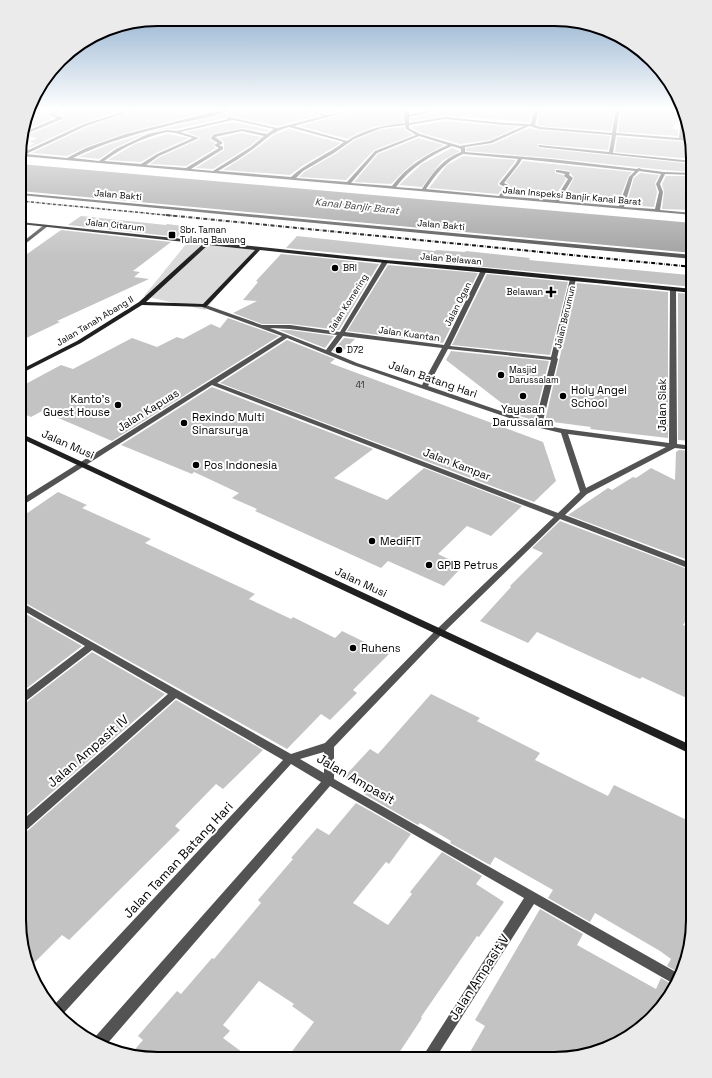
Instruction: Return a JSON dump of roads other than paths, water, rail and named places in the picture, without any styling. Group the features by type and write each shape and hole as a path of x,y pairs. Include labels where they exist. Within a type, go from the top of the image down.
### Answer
{"street":[{"name":"Jalan Inspeksi Banjir Kanal Barat","path":"60,158 292,180 686,213"},
{"path":"100,162 105,158"},
{"path":"141,166 153,158"},
{"path":"186,170 205,158"},
{"path":"214,172 236,158"},
{"path":"292,180 301,170 322,158"},
{"path":"348,184 370,158"},
{"path":"392,188 398,179 427,158"},
{"path":"423,191 436,171 451,158"},
{"path":"500,197 508,186 501,184 518,163 520,158"},
{"path":"525,158 639,169 664,173 686,174"},
{"path":"644,158 686,161"},
{"path":"620,208 631,177 639,169"},
{"path":"556,202 571,178 566,176 568,173 558,171"},
{"path":"657,211 661,192 658,184 664,173"},
{"name":"Jalan Bakti","path":"26,195 686,256"},
{"name":"Jalan Citarum","path":"26,224 207,243"},
{"path":"26,241 46,226"},
{"name":"Jalan Belawan","path":"207,243 385,262 484,270 686,290"},
{"name":"Jalan Tanah Abang II","path":"26,369 79,342 141,303 207,243"},
{"path":"141,303 204,306 258,249"},
{"name":"Jalan Komering","path":"327,353 341,334 385,262"},
{"name":"Jalan Ogan","path":"424,388 446,348 484,270"},
{"name":"Jalan Berumun","path":"538,426 573,279"},
{"name":"Jalan Siak","path":"584,492 673,446 673,289"},
{"name":"Jalan Batang Hari","path":"204,306 261,326 355,364 538,426 564,431 686,447"},
{"name":"Jalan Kuantan","path":"261,326 280,326 446,348 555,359"},
{"name":"Jalan Kapuas","path":"26,499 287,336"},
{"name":"Jalan Kampar","path":"212,383 686,563"},
{"path":"440,631 584,492 564,431"},
{"name":"Jalan Musi","path":"26,437 686,748"},
{"name":"Jalan Ampasit","path":"26,607 673,977"},
{"name":"Jalan Taman Batang Hari","path":"60,1008 291,758 329,746 440,631"},
{"path":"26,696 92,645"},
{"name":"Jalan Ampasit IV","path":"26,824 175,693"},
{"path":"102,1039 329,780 329,746"},
{"name":"Jalan Ampasit V","path":"432,1052 532,896"}],"water":[{"name":"Kanal Banjir Barat","path":"26,165 686,222 686,252 26,192"}],"railway":[{"path":"26,202 176,216"},
{"path":"166,215 686,266"}],"place":[{"name":"Sbr. Taman Tulang Bawang","path":"172,235"},
{"name":"BRI","path":"335,268"},
{"name":"Belawan","path":"551,292"},
{"name":"D72","path":"339,350"},
{"name":"Masjid Darussalam","path":"501,375"},
{"name":"Yayasan Darussalam","path":"523,396"},
{"name":"Holy Angel School","path":"563,396"},
{"name":"Kanto’s Guest House","path":"118,405"},
{"name":"Rexindo Multi Sinarsurya","path":"184,423"},
{"name":"Pos Indonesia","path":"196,465"},
{"name":"MediFIT","path":"372,541"},
{"name":"GPIB Petrus","path":"429,565"},
{"name":"Ruhens","path":"353,648"}]}
